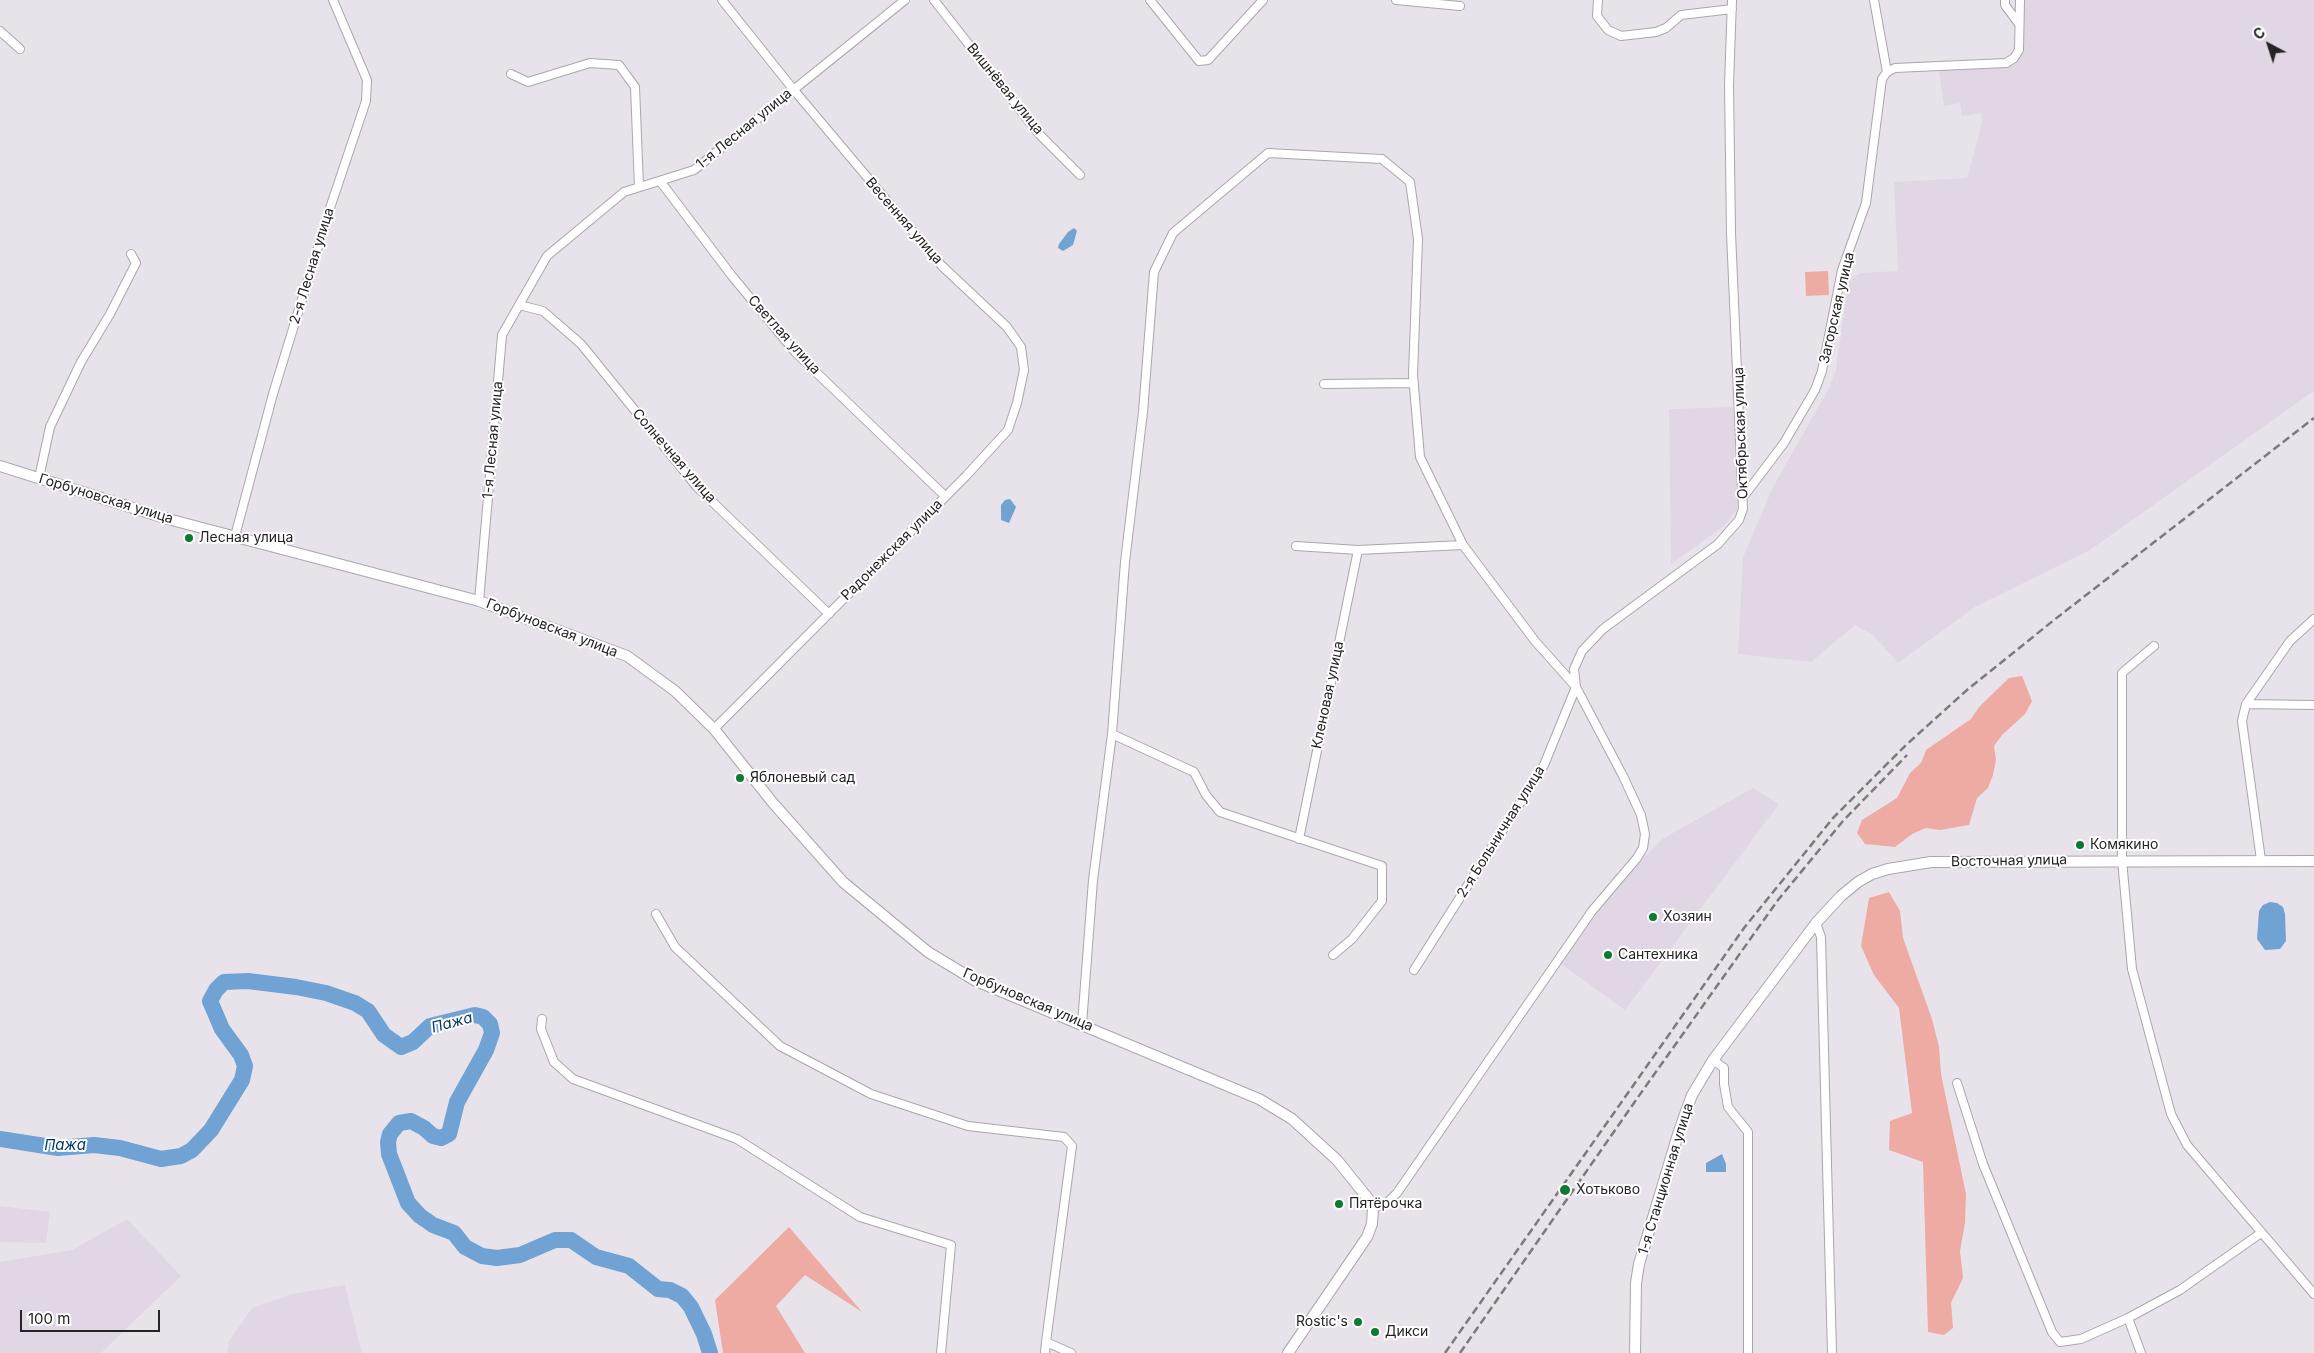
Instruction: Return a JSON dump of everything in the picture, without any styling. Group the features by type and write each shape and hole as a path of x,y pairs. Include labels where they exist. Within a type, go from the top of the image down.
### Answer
{"main road":[{"name":"Горбуновская улица","path":"0,466 168,518 479,600 627,656 675,691 714,728 773,803 843,882 928,952 976,980 1242,1091 1278,1110 1305,1130 1337,1160 1363,1191 1373,1208"},
{"name":"Восточная улица","path":"1858,882 1872,874 1888,869 1931,862 2122,860 2314,861"},
{"name":"1-я Станционная улица","path":"1635,1353 1636,1283 1639,1264 1687,1108 1713,1060 1816,923 1841,896 1858,882"},
{"path":"1288,1353 1367,1237 1372,1224 1373,1208"}],"street":[{"name":"2-я Лесная улица","path":"235,536 276,384 330,208 366,101 367,80 333,0"},
{"name":"Весенняя улица","path":"722,0 793,89 942,266 1007,328 1021,347"},
{"name":"1-я Лесная улица","path":"479,600 502,335 547,256 624,192 694,170 905,0"},
{"name":"Вишнёвая улица","path":"934,0 1039,134 1080,175"},
{"path":"1150,0 1199,61 1208,60 1263,0"},
{"path":"1396,0 1460,6"},
{"path":"1598,0 1597,16 1608,30 1621,36 1660,31 1681,15 1732,4"},
{"path":"1874,0 1888,72 1895,68 2006,63 2014,58 2019,50 2020,0"},
{"path":"2004,0 2019,24"},
{"name":"Октябрьская улица","path":"1373,1208 1386,1204 1397,1194 1592,911 1637,858 1643,848 1645,834 1641,815 1576,687 1574,668 1582,651 1603,629 1718,544 1739,520 1744,509 1731,233 1729,85 1732,4"},
{"path":"0,31 20,49"},
{"path":"511,74 528,82 590,63 619,65 635,87 639,187"},
{"name":"Загорская улица","path":"1744,496 1784,443 1815,390 1822,371 1842,270 1866,203 1882,79 1888,72"},
{"path":"1082,1024 1093,880 1112,734 1125,562 1143,412 1154,272 1173,233 1268,153 1382,159 1410,182 1418,239 1414,383 1420,457 1463,545 1535,641 1576,687"},
{"name":"Светлая улица","path":"660,181 732,276 795,352 945,496"},
{"path":"39,478 50,427 80,362 110,314 136,263 131,254"},
{"name":"Солнечная улица","path":"519,305 543,311 581,344 697,487 829,614"},
{"name":"Радонежская улица","path":"714,728 829,614 1008,430 1017,403 1024,370 1021,347"},
{"path":"1324,384 1414,383"},
{"path":"1296,546 1358,550 1463,545"},
{"name":"Кленовая улица","path":"1299,839 1358,550"},
{"path":"2261,860 2242,721 2246,704 2290,641 2314,619"},
{"path":"2154,646 2122,673 2122,860 2132,969 2171,1114 2187,1145 2314,1294"},
{"name":"2-я Больничная улица","path":"1414,970 1544,765 1576,687"},
{"path":"2246,704 2314,705"},
{"path":"1112,734 1194,772 1206,795 1220,812 1382,866 1382,901 1352,938 1333,955"},
{"path":"656,914 675,947 780,1046 871,1094 968,1126 1064,1138 1072,1146 1045,1353"},
{"path":"1816,923 1821,937 1832,1353"},
{"path":"542,1019 541,1029 554,1062 573,1079 737,1140 860,1216 951,1245 941,1353"},
{"path":"1713,1060 1724,1068 1724,1084 1728,1107 1748,1132 1748,1353"},
{"path":"1957,1083 1983,1164 2052,1332 2060,1342 2081,1339 2128,1318 2180,1290 2261,1233"},
{"path":"2128,1318 2141,1353"},
{"path":"1046,1342 1071,1353"}],"shaded area":[{"path":"2024,0 2314,0 2314,391 2090,550 1975,607 1898,663 1873,635 1855,625 1811,662 1738,654 1743,557 1772,489 1830,386 1836,370 1848,282 1860,273 1898,271 1894,182 1967,178 1982,123 1981,113 1962,116 1960,103 1944,106 1939,71 2011,65 2019,60 2024,51"},
{"path":"1828,271 1829,295 1806,296 1805,272"},
{"path":"1733,407 1739,497 1737,509 1725,525 1671,564 1669,409"},
{"path":"2022,676 2032,701 2025,714 2002,735 1994,746 1996,760 1993,775 1988,788 1977,798 1969,825 1940,830 1926,828 1912,834 1895,847 1865,844 1857,833 1862,820 1897,798 1910,773 1921,763 1926,750 1971,719 1979,707 2009,678"},
{"path":"1753,788 1779,804 1625,1010 1558,962 1592,911 1662,839"},
{"path":"1889,892 1900,911 1903,938 1932,1019 1939,1047 1941,1074 1966,1194 1965,1223 1960,1251 1963,1278 1951,1303 1953,1328 1944,1335 1928,1332 1923,1162 1889,1150 1890,1121 1912,1113 1899,1008 1874,975 1861,946 1869,898"},
{"path":"0,1206 50,1212 46,1243 0,1242"},
{"path":"127,1219 181,1276 101,1353 0,1353 0,1262 72,1250"},
{"path":"789,1227 862,1312 805,1275 776,1306 805,1353 723,1353 715,1300"},
{"path":"345,1285 362,1353 227,1353 229,1341 252,1308 292,1294"}],"water":[{"path":"1074,228 1077,231 1073,245 1063,251 1058,248 1068,232"},
{"path":"1010,499 1016,507 1009,523 1001,520 1001,505 1005,500"},
{"path":"2270,902 2277,903 2283,907 2286,941 2280,949 2265,950 2257,939 2259,911 2263,905"},
{"path":"1722,1154 1726,1164 1726,1172 1706,1172 1706,1163"}],"waterway":[{"name":"Пажа","path":"0,1139 58,1148 94,1145 120,1148 161,1159 181,1156 192,1150 211,1130 242,1080 245,1066 241,1055 222,1029 210,1001 216,990 224,982 248,981 296,987 326,993 355,1003 368,1011 384,1035 401,1047 413,1042 430,1026 475,1015 483,1017 490,1024 492,1033 486,1050 457,1102 449,1134 441,1138 433,1136 424,1128 411,1121 399,1123 390,1134 388,1142 389,1154 408,1203 420,1216 433,1225 454,1233 465,1247 482,1256 497,1258 520,1255 555,1240 571,1240 596,1257 629,1266 658,1289 670,1290 682,1296 691,1307 704,1334 710,1353"}],"railway":[{"path":"1445,1353 1744,928 1833,818 1906,745 1967,690 2314,418"},
{"path":"1460,1353 1778,900 1843,821 1907,755"}],"place":[{"name":"Лесная улица","path":"189,538"},
{"name":"Яблоневый сад","path":"740,778"},
{"name":"Комякино","path":"2080,845"},
{"name":"Хозяин","path":"1653,917"},
{"name":"Сантехника","path":"1608,955"},
{"name":"Хотьково","path":"1565,1190"},
{"name":"Пятёрочка","path":"1339,1204"},
{"name":"Rostic's","path":"1358,1322"},
{"name":"Дикси","path":"1375,1332"}]}
